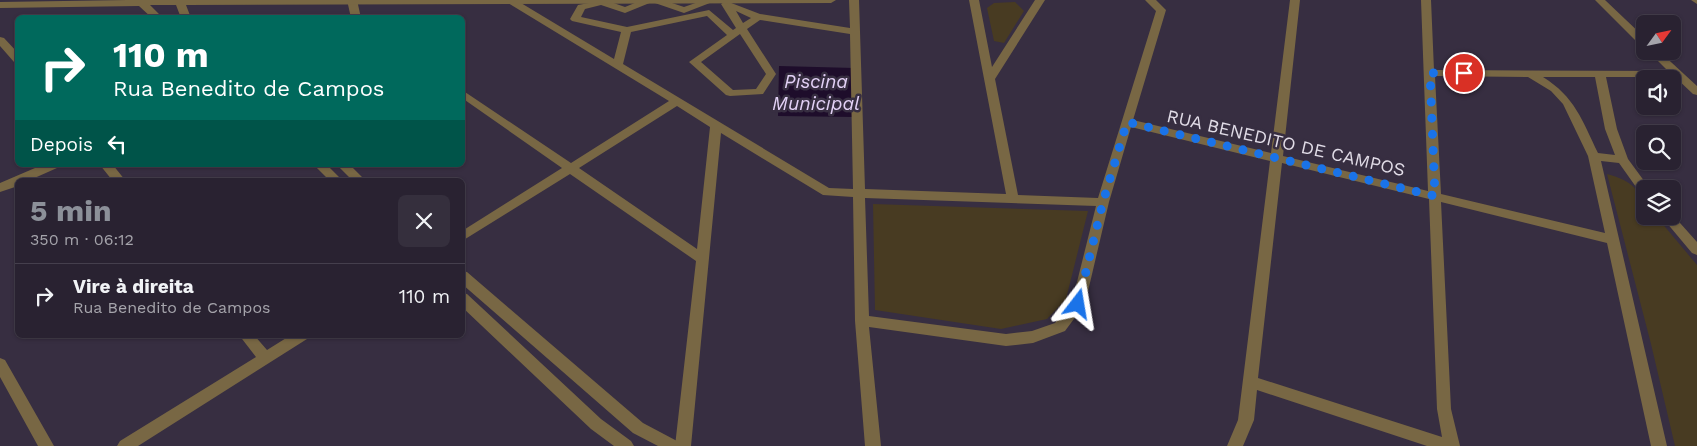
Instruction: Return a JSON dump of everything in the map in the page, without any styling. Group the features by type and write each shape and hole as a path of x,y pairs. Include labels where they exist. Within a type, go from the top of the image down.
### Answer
{"street":[{"path":"0,5 114,1 511,1 600,2 625,10 652,2 684,10 718,2 831,0"},
{"path":"854,0 862,321 873,446"},
{"path":"974,0 1013,198"},
{"path":"990,79 1040,0"},
{"path":"862,321 1006,340 1033,337 1060,327 1078,304 1103,202 1161,10 1150,0"},
{"path":"1235,446 1246,420 1295,0"},
{"path":"1426,0 1444,409 1452,446"},
{"path":"1600,0 1636,35"},
{"path":"352,1 355,15"},
{"path":"511,1 675,102 827,192 1103,202"},
{"path":"142,2 155,15"},
{"path":"180,2 185,15"},
{"path":"600,2 580,7 575,19 627,30 709,13 733,36"},
{"path":"718,2 758,18 855,32"},
{"path":"718,2 743,28 771,74 759,92 730,93 694,62 733,36 743,28 758,18"},
{"path":"617,66 627,30"},
{"path":"0,40 15,57"},
{"path":"1662,60 1673,70"},
{"path":"1430,73 1636,74"},
{"path":"1532,74 1568,103 1594,156 1611,239 1659,446"},
{"path":"1600,74 1611,129 1623,160 1637,180"},
{"path":"1681,78 1697,92"},
{"path":"465,95 572,167 703,260"},
{"path":"465,235 675,102"},
{"name":"RUA BENEDITO DE CAMPOS","path":"1127,122 1611,239"},
{"path":"683,446 716,126"},
{"path":"1594,156 1623,160"},
{"path":"23,178 48,167"},
{"path":"108,167 116,178"},
{"path":"322,167 334,178"},
{"path":"346,167 357,178"},
{"path":"0,188 15,181"},
{"path":"1675,225 1697,250"},
{"path":"465,279 638,428 672,446"},
{"path":"465,301 596,424 626,446"},
{"path":"248,338 265,358"},
{"path":"125,446 297,338"},
{"path":"0,364 46,446"},
{"path":"1250,382 1448,446"}],"shaded area":[{"path":"1015,2 1024,11 1004,43 994,41 987,8 994,3"},
{"path":"1607,174 1629,183 1636,189 1636,225 1664,225 1697,265 1697,446 1675,446"},
{"path":"873,204 1088,211 1066,299 1047,319 1001,329 875,310"}],"water":[{"name":"Piscina Municipal","path":"779,66 854,68 855,117 778,116"}],"route":[{"path":"1078,304 1103,202 1127,122 1435,196 1430,73 1464,73"}]}
